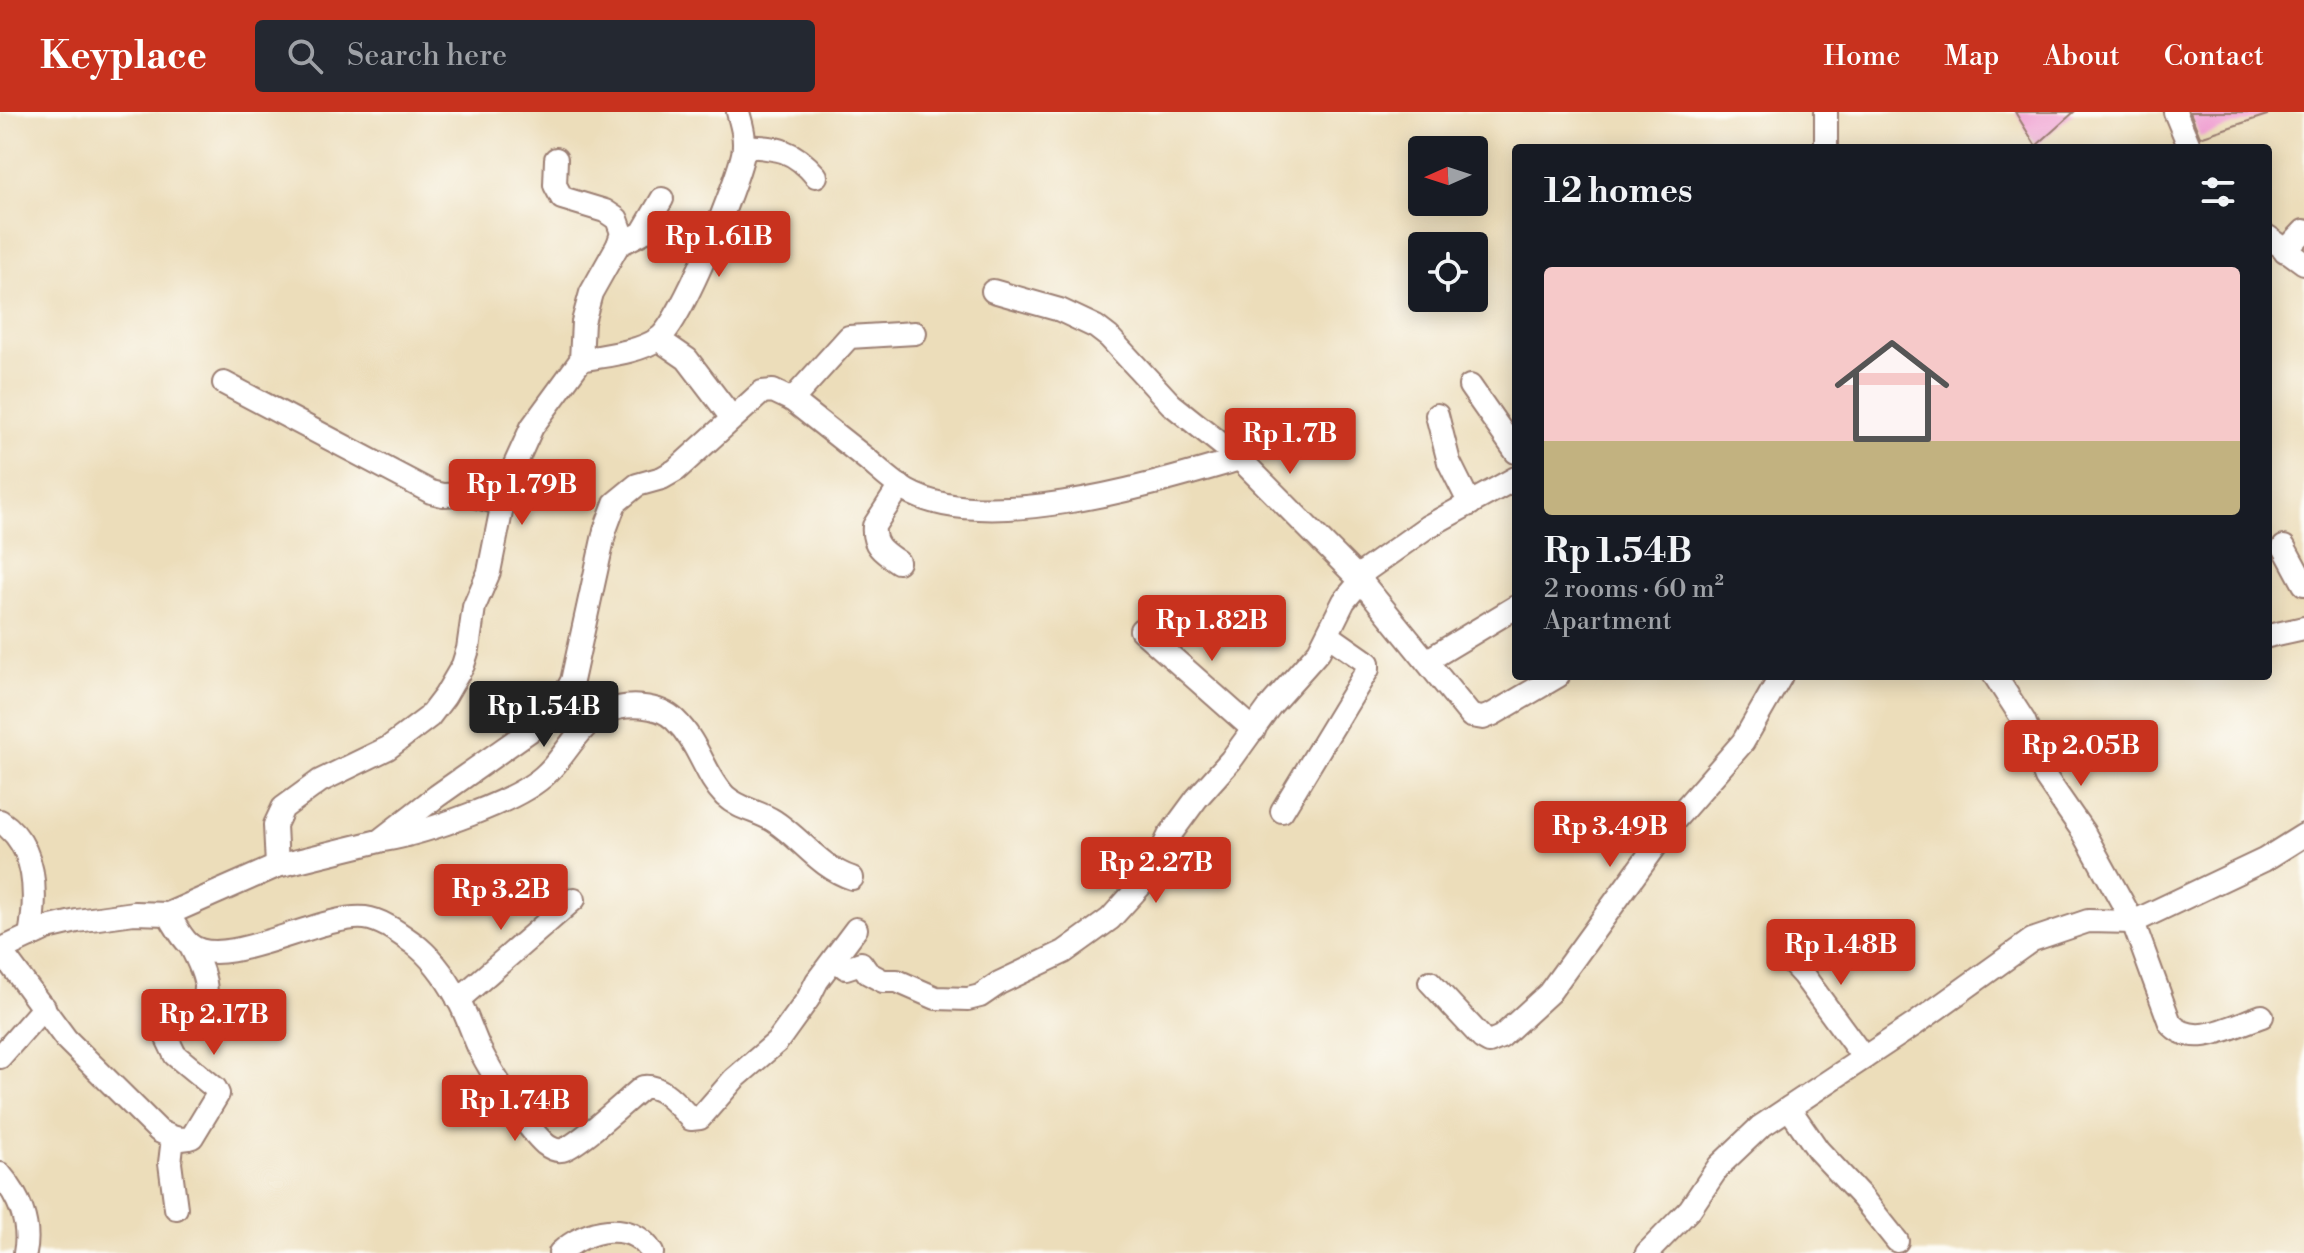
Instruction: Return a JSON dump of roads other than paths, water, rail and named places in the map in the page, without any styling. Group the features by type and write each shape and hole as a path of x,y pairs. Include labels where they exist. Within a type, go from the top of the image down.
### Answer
{"street":[{"path":"581,360 636,348 658,339 681,310 728,199 744,146 738,112"},
{"path":"1826,112 1826,144"},
{"path":"2175,112 2188,144"},
{"path":"744,146 774,148 792,154 816,176"},
{"path":"277,866 275,825 283,808 320,781 398,741 434,711 450,688 468,649 474,607 489,572 507,482 532,427 581,360 583,322 591,293 622,233 617,219 605,211 571,202 557,192 554,175 556,159"},
{"path":"618,245 642,233 662,199"},
{"path":"2286,251 2304,231"},
{"path":"993,291 1060,310 1096,327 1120,347 1180,412 1240,459 1361,581 1471,716 1483,718 1551,680"},
{"path":"792,400 849,337 915,333"},
{"path":"658,339 687,359 732,418"},
{"path":"224,383 431,492 466,494 502,504"},
{"path":"1470,386 1512,446"},
{"path":"379,841 557,709 572,681 605,530 615,503 637,485 662,478 676,470 762,392 773,391 792,400 905,489 944,503 973,507 1031,507 1112,493 1240,459"},
{"path":"1437,415 1449,462 1470,504"},
{"path":"834,959 846,968 861,963 876,978 897,981 936,998 968,999 980,996 999,983 1064,952 1110,919 1150,875 1169,836 1283,690 1319,651 1344,601 1361,581 1365,571 1402,543 1512,480"},
{"path":"898,562 880,549 873,533 874,526 905,489"},
{"path":"2284,547 2304,584"},
{"path":"1428,660 1512,609"},
{"path":"2272,635 2304,628"},
{"path":"1141,630 1254,730"},
{"path":"1282,811 1368,669 1368,663 1361,657 1328,635"},
{"path":"1430,982 1482,1038 1489,1042 1501,1037 1549,993 1673,822 1743,742 1779,680"},
{"path":"1998,680 2024,721 2046,778 2084,833 2133,922 2175,1030 2189,1036 2199,1036 2262,1016"},
{"path":"168,914 204,971 205,996 201,1003 170,1021 164,1032 175,1055 215,1088 218,1094 192,1137 173,1138 159,1131 66,1039 0,950 59,925 145,912 168,914 277,866 421,832 506,799 544,777 585,728 613,709 650,707 666,712 696,745 710,775 725,795 741,807 772,820 827,867 852,878"},
{"path":"0,821 18,840 34,879 35,904 30,936"},
{"path":"1647,1253 1690,1209 1719,1166 1760,1127 2032,940 2088,921 2133,922 2264,860 2304,835"},
{"path":"458,1000 574,899"},
{"path":"190,945 210,952 223,952 341,920 369,919 395,931 417,946 435,964 458,1000 480,1051 502,1087 544,1143 558,1150 565,1149 580,1138 643,1087 652,1085 659,1088 691,1119 700,1118 734,1079 777,1042 856,929"},
{"path":"1778,948 1803,975 1864,1058"},
{"path":"0,1057 44,1007"},
{"path":"1789,1108 1818,1150 1897,1241"},
{"path":"173,1138 170,1163 176,1208"},
{"path":"0,1174 13,1191 24,1217 27,1235 25,1253"},
{"path":"560,1253 582,1238 615,1230 637,1235 652,1253"}]}
